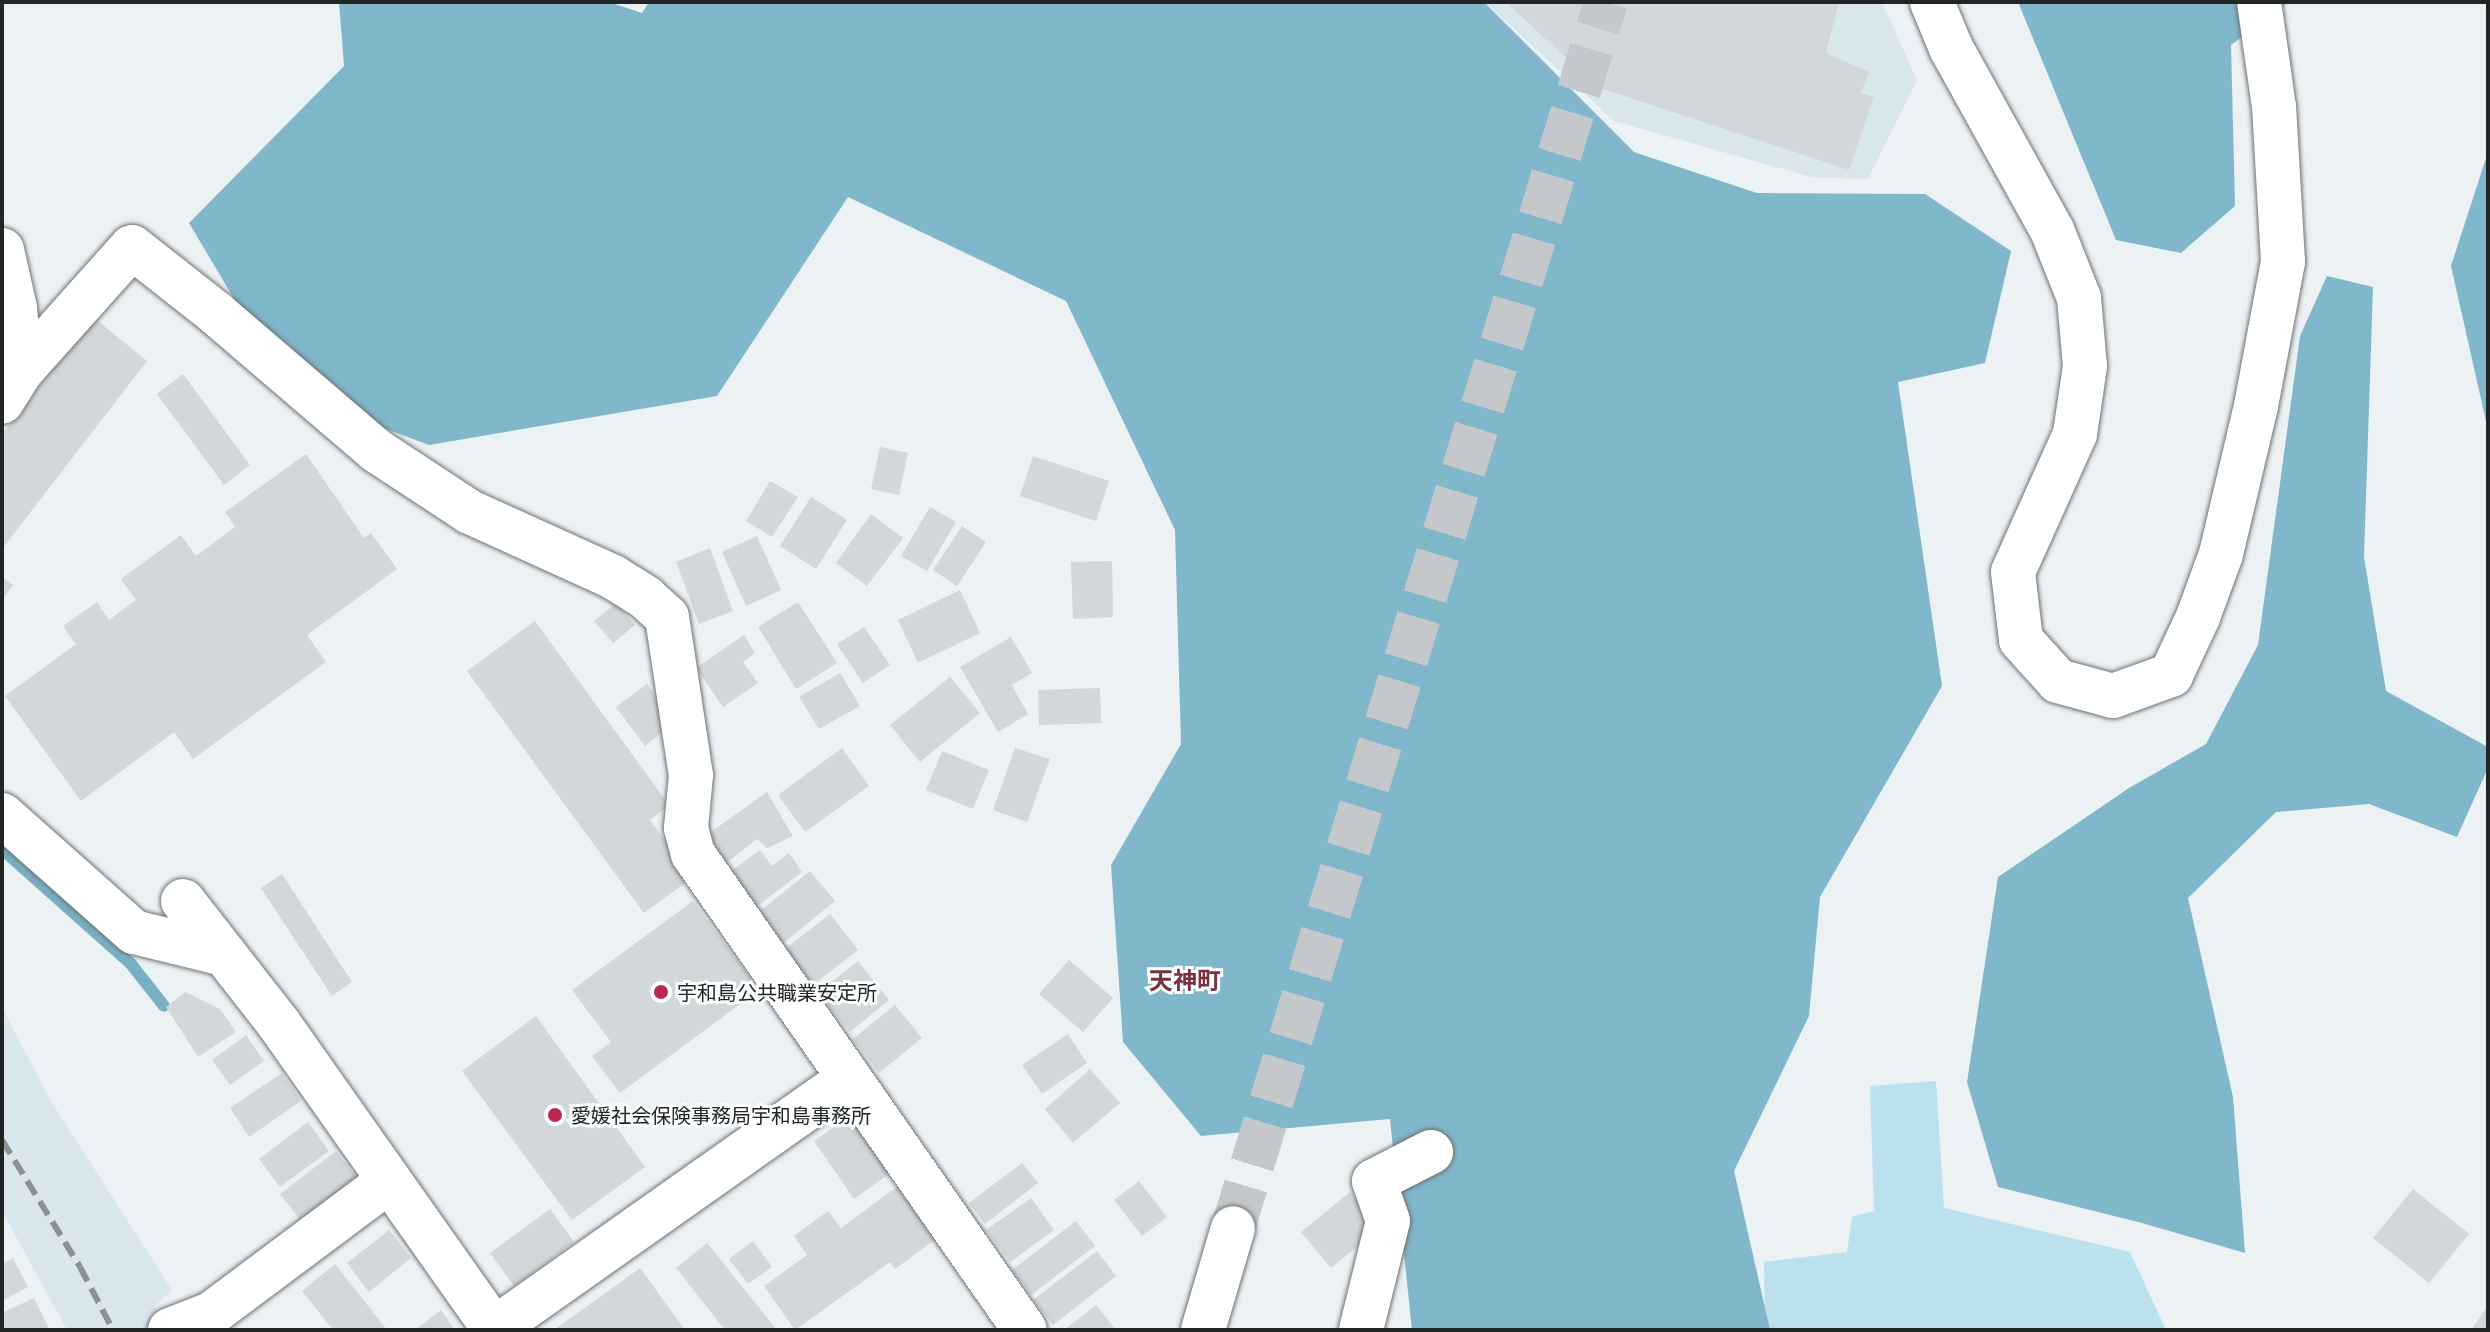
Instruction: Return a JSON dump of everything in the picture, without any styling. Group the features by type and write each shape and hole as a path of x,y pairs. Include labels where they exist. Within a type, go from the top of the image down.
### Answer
{"main road":[{"path":"1932,2 1951,48 2052,230 2079,298 2085,366 2075,434 2013,572 2021,640 2058,681 2113,696 2171,675 2198,617 2221,554 2256,406 2283,262 2274,107 2259,2"},
{"path":"12,386 132,247 217,314 377,451 470,512 613,577 646,598 667,617 691,775 686,828 693,854 1025,1330"},
{"path":"2,250 15,308 12,386"},
{"path":"2,815 134,932 224,954"},
{"path":"183,901 279,1024 495,1329 848,1079"},
{"path":"1361,1330 1388,1221 1374,1181 1431,1152"},
{"path":"170,1330 216,1322 389,1181"},
{"path":"1203,1330 1233,1228"}],"shaded area":[{"path":"339,2 609,2 642,13 649,2 1484,2 1634,152 1757,193 1925,194 2011,251 1985,363 1898,382 1942,686 1820,897 1809,1016 1734,1171 1770,1330 1412,1330 1390,1119 1201,1136 1123,1042 1111,865 1181,744 1175,530 1066,301 848,197 717,396 429,445 290,393 189,223 344,66"},
{"path":"1485,2 1882,2 1917,80 1868,179 1811,177 1614,121"},
{"path":"2018,2 2288,2 2231,45 2235,206 2181,253 2116,240"},
{"path":"2488,152 2488,430 2451,266"},
{"path":"2327,276 2373,287 2364,557 2386,691 2488,747 2488,768 2457,837 2369,804 2276,812 2188,898 2233,1097 2245,1253 1998,1187 1967,1082 1998,877 2129,788 2206,744 2258,645 2300,336"},
{"path":"2,1007 49,1098 172,1290 154,1307 165,1330 67,1330 2,1211"},
{"path":"1936,1081 1944,1208 2130,1252 2166,1330 1765,1330 1764,1262 1847,1252 1852,1217 1874,1211 1870,1086"}],"building":[{"path":"1506,2 1839,2 1826,53 1869,72 1861,93 1874,97 1849,170 1597,87"},
{"path":"93,317 147,361 2,549 2,434"},
{"path":"183,374 250,465 224,485 157,394"},
{"path":"880,447 908,453 899,495 871,489"},
{"path":"306,454 364,538 371,533 397,569 307,635 326,662 193,759 174,732 81,801 5,696 76,644 63,626 97,602 109,620 136,600 121,579 181,535 196,556 235,527 225,512"},
{"path":"1033,456 1109,481 1096,521 1020,496"},
{"path":"770,481 798,497 772,537 746,521"},
{"path":"811,497 847,520 816,569 780,546"},
{"path":"930,507 956,522 927,571 901,556"},
{"path":"871,514 903,538 867,586 836,563"},
{"path":"962,526 986,542 957,586 933,570"},
{"path":"757,536 781,590 746,606 722,552"},
{"path":"710,548 733,611 699,624 676,562"},
{"path":"1112,561 1113,617 1073,619 1071,562"},
{"path":"2,577 13,585 2,600"},
{"path":"960,590 980,633 918,663 898,620"},
{"path":"798,602 837,663 796,689 758,627"},
{"path":"616,603 635,625 613,643 594,621"},
{"path":"535,621 669,805 650,820 692,878 644,913 467,671"},
{"path":"864,627 890,665 863,683 837,644"},
{"path":"744,635 755,653 743,662 758,683 723,707 696,668"},
{"path":"1011,637 1032,673 1012,685 1028,714 998,732 960,667"},
{"path":"840,673 860,706 819,729 799,697"},
{"path":"950,677 980,713 920,762 890,725"},
{"path":"647,684 661,703 664,731 645,746 616,707"},
{"path":"1100,688 1101,723 1039,725 1038,690"},
{"path":"842,748 869,786 805,832 778,795"},
{"path":"1015,748 1050,759 1027,822 993,810"},
{"path":"942,751 989,770 973,809 926,790"},
{"path":"767,792 793,836 767,848 757,839 719,869 701,839"},
{"path":"760,850 772,866 789,853 802,872 751,911 725,876"},
{"path":"810,871 835,901 780,946 755,915"},
{"path":"282,874 352,982 332,996 261,888"},
{"path":"693,901 759,990 620,1093 592,1056 611,1042 572,990"},
{"path":"830,914 858,950 813,985 785,949"},
{"path":"1069,960 1113,998 1083,1032 1039,994"},
{"path":"858,961 889,1000 850,1032 818,993"},
{"path":"185,992 220,1009 236,1032 198,1057 166,1007"},
{"path":"895,1005 922,1038 879,1073 853,1039"},
{"path":"536,1016 645,1167 572,1220 462,1071"},
{"path":"1068,1034 1087,1063 1042,1094 1022,1065"},
{"path":"246,1035 264,1061 230,1085 212,1060"},
{"path":"1090,1069 1120,1103 1073,1143 1045,1109"},
{"path":"282,1073 301,1101 249,1137 230,1108"},
{"path":"857,1111 897,1168 854,1199 814,1141"},
{"path":"308,1122 329,1151 280,1187 259,1159"},
{"path":"336,1151 357,1178 301,1221 280,1194"},
{"path":"1022,1163 1038,1183 985,1224 969,1203"},
{"path":"1139,1181 1167,1217 1142,1236 1114,1200"},
{"path":"898,1186 936,1239 895,1269 890,1262 795,1330 764,1286 807,1255 794,1236 828,1211 841,1228"},
{"path":"2413,1189 2469,1234 2429,1283 2373,1238"},
{"path":"1350,1192 1380,1228 1331,1268 1301,1232"},
{"path":"1031,1198 1054,1230 1010,1262 986,1230"},
{"path":"550,1209 574,1242 514,1286 490,1253"},
{"path":"1076,1221 1095,1246 1031,1295 1012,1270"},
{"path":"389,1230 411,1258 369,1292 347,1263"},
{"path":"753,1241 772,1267 748,1284 729,1259"},
{"path":"707,1243 777,1330 725,1330 676,1268"},
{"path":"1097,1251 1116,1276 1053,1325 1033,1300"},
{"path":"13,1258 28,1287 2,1301 2,1264"},
{"path":"335,1264 387,1330 333,1330 302,1291"},
{"path":"640,1268 685,1330 554,1330"},
{"path":"34,1298 50,1330 2,1330 2,1313"},
{"path":"1096,1305 1115,1329 1064,1330"},
{"path":"2488,1306 2488,1330 2477,1330 2473,1327"},
{"path":"441,1310 455,1330 415,1330"}],"waterway":[{"path":"2,849 131,964 164,1006"}],"tunnel":[{"path":"1233,1228 1606,2"}],"railway":[{"path":"2,1140 80,1267 113,1330"}],"place":[{"name":"宇和島公共職業安定所","path":"661,992"},
{"name":"愛媛社会保険事務局宇和島事務所","path":"555,1115"}],"district":[{"name":"天神町","path":"1185,980"}]}
